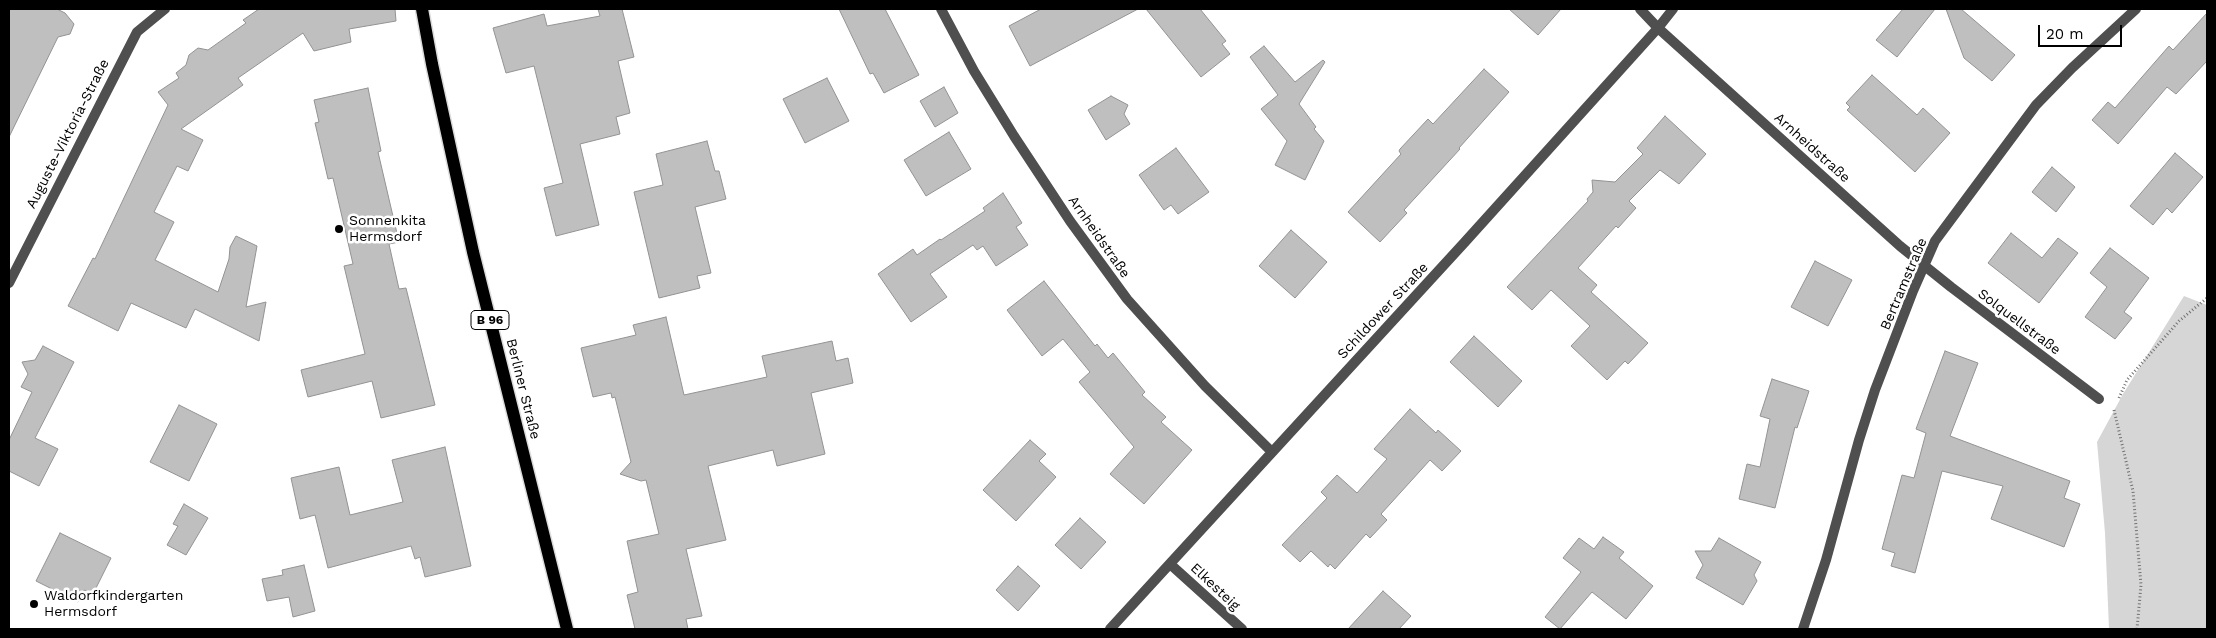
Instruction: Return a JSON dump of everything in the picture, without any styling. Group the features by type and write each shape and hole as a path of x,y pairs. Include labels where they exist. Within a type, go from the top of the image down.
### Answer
{"main road":[{"name":"Berliner Straße","path":"422,9 472,252 567,629"}],"street":[{"name":"Auguste-Viktoria-Straße","path":"9,283 137,32 166,9"},
{"name":"Arnheidstraße","path":"941,9 974,71 1014,136 1070,221 1127,299 1205,386 1272,452"},
{"path":"1640,9 1658,28"},
{"name":"Schildower Straße","path":"1110,629 1464,243 1673,9"},
{"name":"Bertramstraße","path":"1802,629 1826,560 1859,440 1875,390 1924,265 1935,242 2036,105 2072,68 2136,9"},
{"name":"Arnheidstraße","path":"1658,28 1924,265"},
{"name":"Solquellstraße","path":"1924,265 2100,399"},
{"name":"Elkesteig","path":"1170,564 1242,629"}],"path":[{"path":"2137,629 2141,585 2133,491 2114,410 2127,380 2179,321 2207,298"}],"shaded area":[{"path":"2184,296 2207,305 2207,629 2109,629 2105,533 2097,442 2123,394"}],"building":[{"path":"9,9 57,9 65,13 74,24 70,34 58,37 9,137"},
{"path":"259,9 395,9 396,21 349,29 351,42 314,51 303,33 238,78 243,85 181,129 203,140 188,171 177,166 154,212 174,222 155,260 218,292 229,259 230,247 236,236 257,246 246,307 266,302 259,341 195,309 186,328 131,303 118,331 68,306 93,258 95,259 168,105 158,92 179,78 176,73 186,65 189,55 198,48 208,50 246,23 243,20"},
{"path":"598,9 622,9 634,57 618,61 630,113 616,117 620,134 580,144 599,225 556,236 544,188 563,183 534,66 506,73 493,28 544,14 547,26 600,16"},
{"path":"839,9 885,9 919,75 884,93 873,73 870,74"},
{"path":"1041,9 1138,9 1030,66 1009,26"},
{"path":"1146,9 1200,9 1226,41 1222,44 1230,54 1201,77"},
{"path":"1509,9 1561,9 1538,35"},
{"path":"1903,9 1935,9 1897,57 1876,40"},
{"path":"1946,9 1961,9 2015,55 1992,81 1964,58"},
{"path":"2207,13 2207,61 2176,94 2167,87 2118,144 2092,120 2108,102 2115,108 2169,46 2173,50"},
{"path":"1264,46 1295,82 1323,60 1325,62 1299,104 1316,127 1314,129 1324,141 1305,180 1275,165 1287,141 1261,109 1278,95 1250,57"},
{"path":"1484,69 1509,92 1404,210 1407,213 1380,242 1348,212 1401,154 1400,149 1428,119 1433,124"},
{"path":"1872,75 1917,115 1923,108 1950,133 1915,172 1847,110 1850,107 1846,103"},
{"path":"827,78 849,121 805,143 783,99"},
{"path":"944,87 958,113 935,127 920,101"},
{"path":"368,88 381,151 378,152 399,242 389,244 399,289 406,288 435,405 381,418 372,381 308,397 301,370 365,354 344,266 353,264 333,178 328,179 315,123 319,122 314,100"},
{"path":"1111,96 1128,105 1124,114 1130,124 1106,140 1088,110"},
{"path":"1665,116 1706,154 1679,184 1660,170 1629,201 1636,208 1618,228 1616,226 1578,268 1597,285 1591,292 1648,343 1628,364 1625,361 1607,380 1571,346 1590,326 1551,290 1532,310 1507,287 1588,201 1587,199 1593,192 1592,180 1615,182 1643,154 1637,148"},
{"path":"949,132 971,169 926,196 904,160"},
{"path":"707,141 715,171 719,171 726,199 695,207 711,273 697,276 700,288 659,298 634,192 663,185 656,154"},
{"path":"1176,148 1209,192 1178,214 1171,205 1164,210 1139,175"},
{"path":"2175,153 2203,177 2172,213 2167,208 2153,225 2130,206"},
{"path":"2052,167 2075,187 2056,212 2032,192"},
{"path":"1003,193 1022,223 1016,227 1028,245 996,266 983,246 977,250 973,245 930,274 947,297 911,322 878,274 913,249 917,255 941,240 985,211 983,208"},
{"path":"1291,230 1327,262 1295,298 1259,266"},
{"path":"2011,233 2042,258 2058,238 2078,253 2039,303 1988,263"},
{"path":"2110,248 2149,278 2124,312 2132,318 2115,339 2085,317 2107,287 2090,273"},
{"path":"1815,261 1852,280 1828,326 1791,307"},
{"path":"1044,281 1095,346 1097,344 1108,358 1113,353 1145,392 1142,395 1166,417 1161,422 1192,450 1144,504 1110,474 1134,447 1079,382 1090,372 1063,339 1042,356 1007,310"},
{"path":"666,317 684,395 767,377 762,356 832,341 836,361 848,358 853,383 811,393 825,454 777,466 773,450 708,466 726,540 686,549 702,616 686,619 688,629 635,629 627,595 638,592 627,541 659,534 646,480 641,481 620,474 631,462 615,397 612,398 611,393 593,397 581,348 636,335 633,325"},
{"path":"1474,336 1522,381 1498,407 1450,362"},
{"path":"43,346 74,362 35,438 58,449 39,486 9,471 9,440 32,392 21,387 28,374 22,362 35,360"},
{"path":"1945,351 1978,363 1950,436 2070,481 2064,498 2080,504 2064,547 1991,519 2003,486 1942,471 1915,573 1891,566 1895,553 1882,549 1902,475 1914,478 1926,433 1916,429"},
{"path":"1772,379 1809,391 1797,428 1795,427 1775,508 1739,499 1747,464 1760,467 1770,419 1760,416"},
{"path":"179,405 217,424 189,481 150,462"},
{"path":"1410,409 1436,433 1438,430 1461,451 1442,471 1430,460 1381,514 1387,520 1370,538 1366,534 1335,569 1330,564 1328,567 1311,551 1300,562 1282,545 1327,498 1321,492 1337,475 1357,493 1387,459 1374,449"},
{"path":"1030,440 1046,454 1039,461 1056,477 1016,521 983,490"},
{"path":"445,447 471,566 425,577 420,557 415,559 411,546 328,568 315,515 300,519 291,478 339,467 350,515 403,502 392,460"},
{"path":"184,504 208,518 186,555 167,545 178,526 173,524"},
{"path":"1080,518 1106,542 1081,569 1055,545"},
{"path":"60,533 111,558 93,594 84,590 78,602 36,581"},
{"path":"1603,537 1624,552 1619,558 1653,586 1626,619 1592,592 1560,629 1545,617 1581,572 1563,558 1579,538 1594,549"},
{"path":"1719,538 1761,562 1754,575 1757,581 1743,605 1696,578 1703,565 1695,551 1711,551"},
{"path":"304,565 315,611 293,617 289,597 267,601 262,579 283,575 282,570"},
{"path":"1018,566 1040,586 1018,611 996,590"},
{"path":"1383,591 1411,616 1399,629 1348,629"}],"place":[{"name":"Sonnenkita Hermsdorf","path":"339,229"},
{"name":"Waldorfkindergarten Hermsdorf","path":"34,604"}]}
